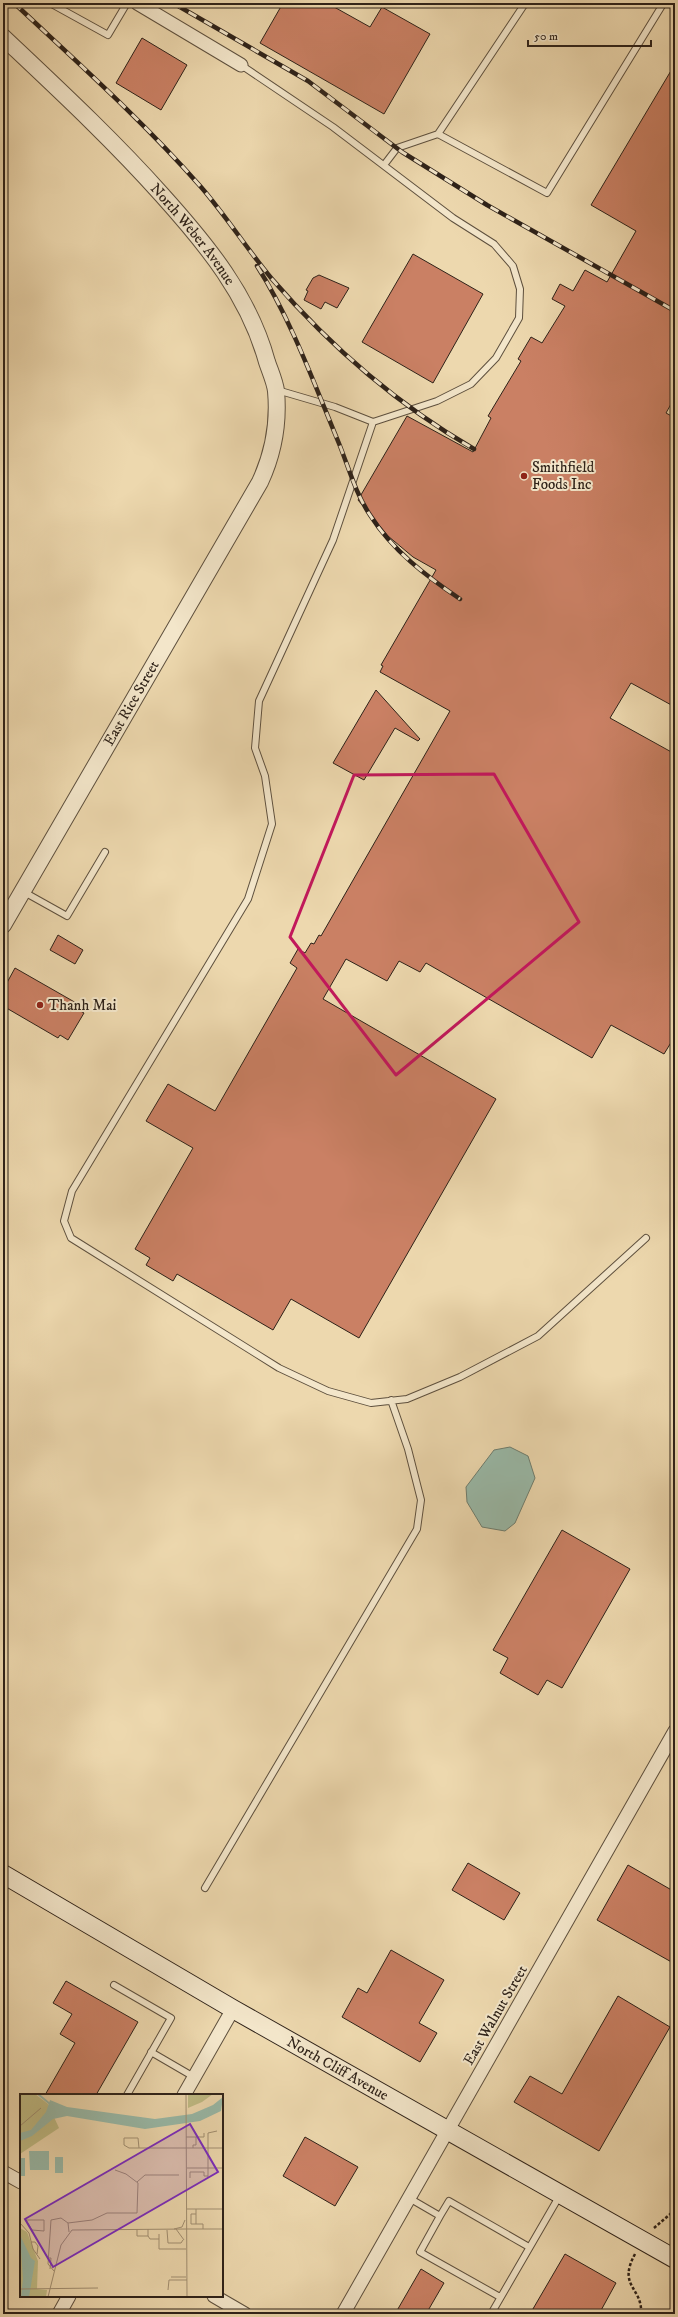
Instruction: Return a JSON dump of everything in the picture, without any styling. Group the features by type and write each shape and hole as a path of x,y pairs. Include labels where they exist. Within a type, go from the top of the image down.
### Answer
{"main road":[{"name":"North Cliff Avenue","path":"3,1874 233,2009 675,2259"}],"street":[{"path":"137,3 241,65"},
{"name":"North Weber Avenue","path":"3,37 133,162 205,244 227,274 245,306 260,340 276,389 277,425 274,445 260,482"},
{"name":"East Rice Street","path":"3,925 260,482"},
{"name":"East Walnut Street","path":"343,2314 675,1732"},
{"path":"185,2094 233,2009"},
{"path":"3,2172 20,2181"},
{"path":"59,2314 68,2297"},
{"path":"216,2297 245,2314"}],"lane":[{"path":"50,3 108,35 127,3"},
{"path":"384,165 397,148 438,134 524,5 529,3"},
{"path":"438,134 547,193 663,4 660,3"},
{"path":"241,65 333,127 453,218 494,244 513,266 520,289 518,318 496,358 471,384 436,402 373,422 335,407 276,389"},
{"path":"373,422 333,540 259,701 255,748 265,776 272,824 248,899 101,1140 72,1191 64,1221 71,1238 279,1368 328,1391 371,1403 407,1399 460,1377 538,1336 646,1238"},
{"path":"22,891 67,916 105,852"},
{"path":"205,1888 417,1529 421,1500 408,1449 391,1400"},
{"path":"114,1985 171,2018 128,2094"},
{"path":"151,2052 194,2077"},
{"path":"490,2314 561,2194"},
{"path":"409,2198 440,2216"},
{"path":"500,2297 420,2252 440,2216 449,2201 529,2247"}],"highlighted area":[{"path":"494,774 579,922 396,1075 290,937 354,775"}],"shaded area":[{"path":"510,1447 528,1456 535,1478 515,1523 505,1531 482,1527 467,1502 466,1487 494,1450"}],"building":[{"path":"283,3 327,3 370,27 382,7 430,34 384,114 260,43"},
{"path":"142,38 187,65 161,110 116,83"},
{"path":"675,64 675,397 666,413 675,418 675,707 631,683 610,718 675,754 675,1036 664,1054 611,1025 592,1058 426,963 420,972 399,961 387,981 346,959 323,999 496,1099 359,1338 291,1299 273,1330 177,1274 173,1281 146,1265 150,1258 135,1249 193,1148 146,1121 168,1084 215,1111 297,968 290,963 298,949 305,953 311,943 314,944 319,935 321,936 450,711 380,672 383,666 381,665 436,570 413,557 388,536 358,500 407,416 473,452 491,418 488,416 521,361 518,359 531,337 542,343 565,306 552,299 560,284 573,291 585,270 607,282 636,231 591,205"},
{"path":"413,254 483,294 433,383 362,342"},
{"path":"319,275 349,288 337,308 325,302 321,309 304,300 308,291 306,290 313,278"},
{"path":"376,690 420,739 418,741 395,728 364,780 333,763"},
{"path":"58,935 83,950 75,964 50,950"},
{"name":"Thanh Mai","path":"15,968 78,1004 75,1008 84,1013 68,1040 60,1035 58,1038 3,1006 3,990"},
{"path":"562,1530 630,1569 562,1688 547,1680 538,1695 500,1673 508,1658 493,1650"},
{"path":"468,1863 520,1893 504,1920 452,1890"},
{"path":"628,1865 675,1892 675,1964 597,1920"},
{"path":"391,1950 444,1980 419,2023 437,2033 420,2062 342,2017 358,1988 367,1993"},
{"path":"66,1981 138,2022 97,2094 46,2094 75,2043 60,2034 72,2014 53,2003"},
{"path":"618,1996 670,2027 599,2151 514,2102 530,2076 562,2094"},
{"path":"305,2137 358,2167 335,2206 283,2176"},
{"path":"565,2254 616,2283 599,2314 530,2314"},
{"path":"421,2269 444,2283 426,2314 395,2314"}],"railway":[{"path":"14,3 110,93 179,163 210,198 272,279 317,327 341,350 392,393 418,413 474,449"},
{"path":"173,3 308,81 402,152 487,205 675,311"},
{"path":"257,266 270,287 292,331 365,507 389,540 411,562 460,599"}],"place":[{"name":"Smithfield Foods Inc","path":"524,476"},
{"name":"Thanh Mai","path":"40,1005"}]}
